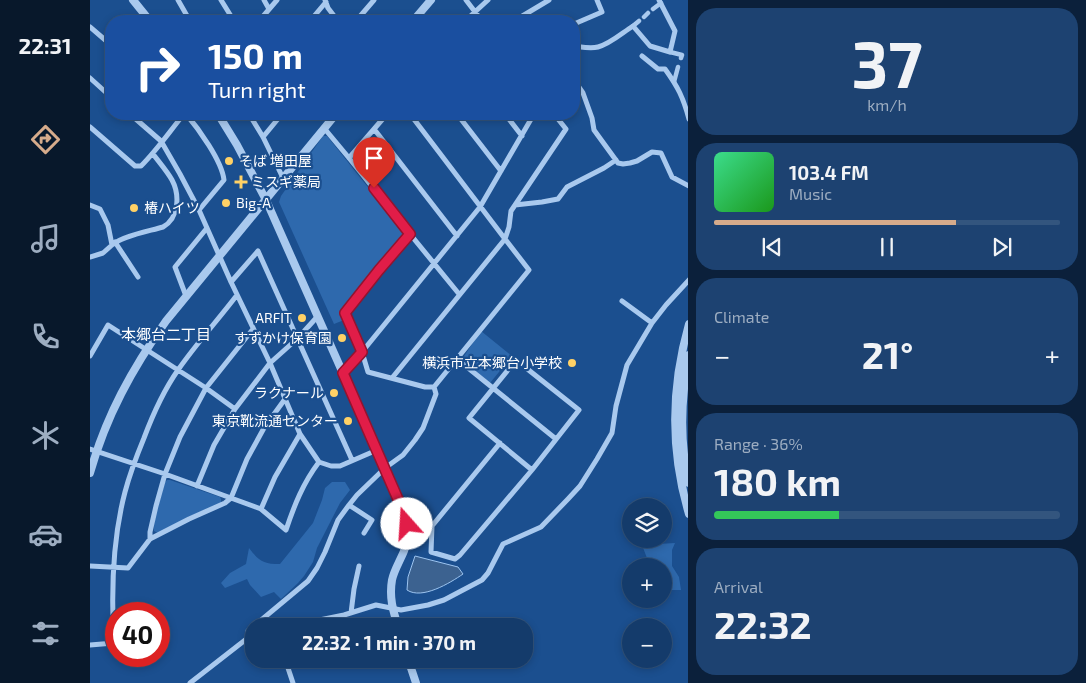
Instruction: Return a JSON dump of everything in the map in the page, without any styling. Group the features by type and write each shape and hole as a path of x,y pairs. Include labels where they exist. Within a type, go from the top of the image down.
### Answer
{"street":[{"path":"133,0 145,15"},
{"path":"178,0 187,15"},
{"path":"221,0 230,15"},
{"path":"264,0 269,9"},
{"path":"264,15 277,0"},
{"path":"418,15 431,0"},
{"path":"466,0 478,15"},
{"path":"471,15 488,0"},
{"path":"523,15 549,0"},
{"path":"580,21 602,12 597,0"},
{"path":"314,15 325,1 333,15"},
{"path":"361,15 372,1"},
{"path":"653,9 662,1 676,31 670,52"},
{"path":"580,47 590,48 606,44 639,21"},
{"path":"633,26 650,46 682,55 681,58"},
{"path":"90,27 105,40"},
{"path":"642,56 658,69 665,69 687,102 688,119"},
{"path":"674,82 678,68"},
{"path":"90,78 105,92"},
{"path":"580,89 592,118 594,130 618,163 623,164 637,161 652,152 661,153 672,178 688,186"},
{"path":"137,120 161,142 180,174 199,210 270,363 300,434 319,462 331,466 340,466 377,450"},
{"path":"90,127 135,166 141,166 180,120"},
{"path":"190,120 209,146 223,173 224,180 199,210"},
{"path":"222,120 237,144 266,200 404,513 407,524 407,538 392,580 392,609 395,618"},
{"path":"253,120 283,178"},
{"path":"263,137 277,120"},
{"path":"90,473 93,450 123,388 146,349 219,255 331,120"},
{"path":"350,158 382,120"},
{"path":"415,120 529,270 434,387"},
{"path":"461,120 501,171"},
{"path":"510,120 522,136"},
{"path":"343,373 480,206 531,120"},
{"path":"392,378 505,239 511,211 566,129 559,120"},
{"path":"324,128 459,294"},
{"path":"374,130 457,236"},
{"path":"90,257 103,253 114,243 163,227 174,216 176,210 175,187 153,154"},
{"path":"515,205 558,199 567,188 616,160"},
{"path":"90,205 100,210 108,225 114,243 138,277"},
{"path":"186,296 174,267 207,228"},
{"path":"410,234 345,313 362,352 368,372 426,387 434,387"},
{"path":"231,282 258,251 352,460"},
{"path":"325,618 376,605 400,610 435,604 482,580 488,573 503,544 541,527 580,486 597,460 612,433 616,406 627,365 652,323 688,280"},
{"path":"90,645 114,643 113,567 118,523 125,491 151,420 178,370 237,295"},
{"path":"622,301 652,323"},
{"path":"197,486 214,445 235,409 270,363 298,338 317,317"},
{"path":"688,324 676,379 674,412 676,449 688,514"},
{"path":"91,352 108,325 206,388 235,409"},
{"path":"150,539 156,506 165,474 180,437 206,388 253,329"},
{"path":"688,355 682,412 688,483"},
{"path":"457,359 556,440"},
{"path":"500,443 432,526 431,552 454,559 460,555 532,470 579,410 516,360 469,418 500,443 532,470"},
{"path":"264,618 308,582 321,560 338,520 356,495 403,454 415,440 423,428 436,394 434,387"},
{"path":"90,566 128,568 150,539 230,498 264,428 285,399"},
{"path":"261,509 275,477 300,434"},
{"path":"93,450 261,509 286,530 299,493 319,462"},
{"path":"349,505 372,520 364,533"},
{"path":"351,612 359,566"},
{"path":"190,683 245,642"},
{"path":"288,668 293,683"},
{"path":"411,668 416,683"}],"shaded area":[{"path":"323,136 327,136 404,232 342,312 344,320 334,324 279,202 281,196"},
{"path":"481,331 512,356 490,383 462,359"},
{"path":"167,480 220,497 221,503 188,517 158,533 154,531 155,520"},
{"path":"332,482 345,482 350,490 340,503 317,548 313,562 298,583 281,599 274,592 261,597 247,579 225,588 221,583 230,573 246,564 249,548 262,561 280,564 313,523 325,488"},
{"path":"672,543 675,543 672,550 672,558 647,558 643,548 672,548"},
{"path":"415,556 458,567 463,574 436,589 428,592 413,593 407,590 408,577"},
{"path":"672,566 679,577 681,590 672,590"}],"place":[{"name":"そば 増田屋","path":"229,161"},
{"name":"ミスギ薬局","path":"241,182"},
{"name":"Big-A","path":"226,203"},
{"name":"椿ハイツ","path":"134,208"},
{"name":"ARFIT","path":"302,318"},
{"name":"すずかけ保育園","path":"342,338"},
{"name":"横浜市立本郷台小学校","path":"572,363"},
{"name":"ラクナール","path":"334,393"},
{"name":"東京靴流通センター","path":"348,421"}],"district":[{"name":"本郷台二丁目","path":"166,335"}],"route":[{"path":"374,188 410,234 345,313 362,352 343,373 404,513 407,524"}]}
